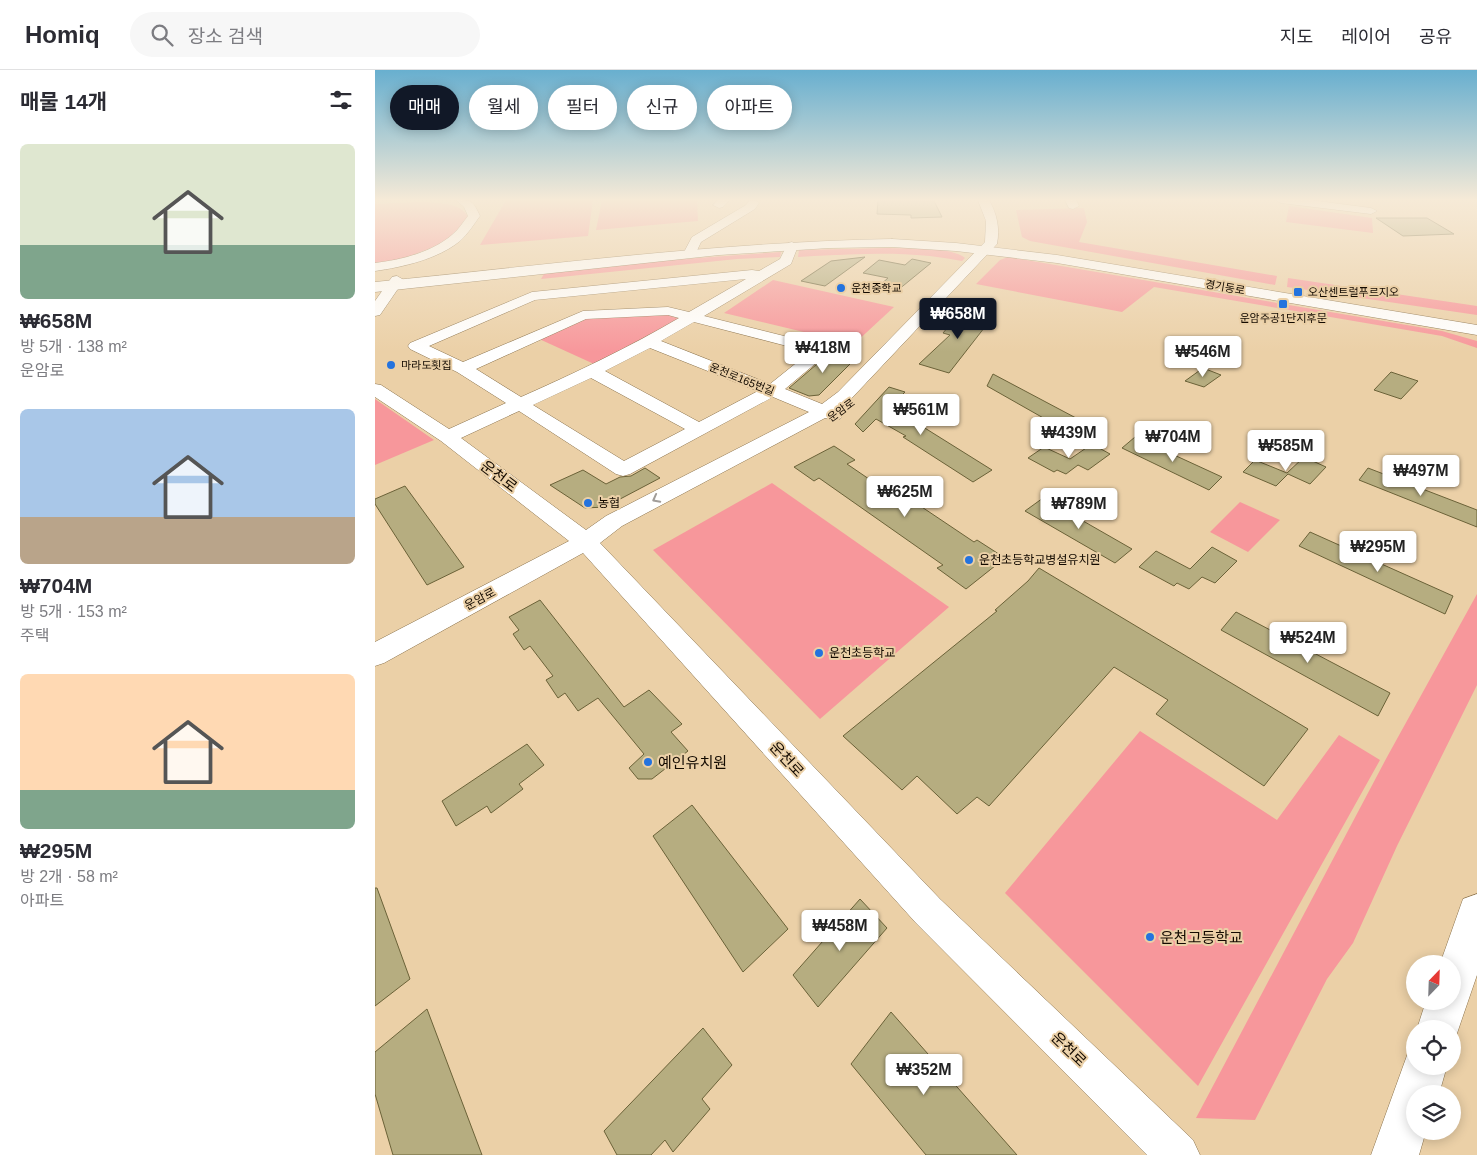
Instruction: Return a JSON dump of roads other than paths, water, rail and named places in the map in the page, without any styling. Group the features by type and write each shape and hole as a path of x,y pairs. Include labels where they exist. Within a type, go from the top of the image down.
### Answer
{"main road":[{"name":"경기동로","path":"375,282 395,282 701,251"},
{"name":"경기동로","path":"689,252 712,251"},
{"name":"경기동로","path":"1006,251 1477,330"},
{"name":"경기동로","path":"1017,251 1073,256 1477,324"},
{"name":"경기동로","path":"375,287 395,282"},
{"path":"1325,299 1477,320"},
{"path":"1380,314 1477,338"},
{"path":"1461,962 1477,914"},
{"path":"1395,1155 1406,1122"}],"street":[{"path":"375,267 394,265 432,251"},
{"path":"448,437 592,371 649,342 786,262 790,251"},
{"name":"운암로","path":"375,655 586,542 625,533 856,398 987,263 989,251"},
{"path":"463,368 583,315 668,311 822,350 772,391 623,470 463,368 416,346 532,296 752,274 762,276"},
{"path":"375,312 395,282"},
{"path":"532,296 583,315"},
{"name":"운천로165번길","path":"649,342 830,413"},
{"path":"592,371 700,430"},
{"name":"운천로","path":"375,389 448,437 586,542 928,911 1178,1155"}],"place":[{"name":"운천중학교","path":"841,288"},
{"name":"오산센트럴푸르지오","path":"1298,292"},
{"name":"운암주공1단지후문","path":"1283,304"},
{"name":"마라도횟집","path":"391,365"},
{"name":"농협","path":"588,503"},
{"name":"운천초등학교병설유치원","path":"969,560"},
{"name":"운천초등학교","path":"819,653"},
{"name":"예인유치원","path":"648,762"},
{"name":"운천고등학교","path":"1150,937"}]}
